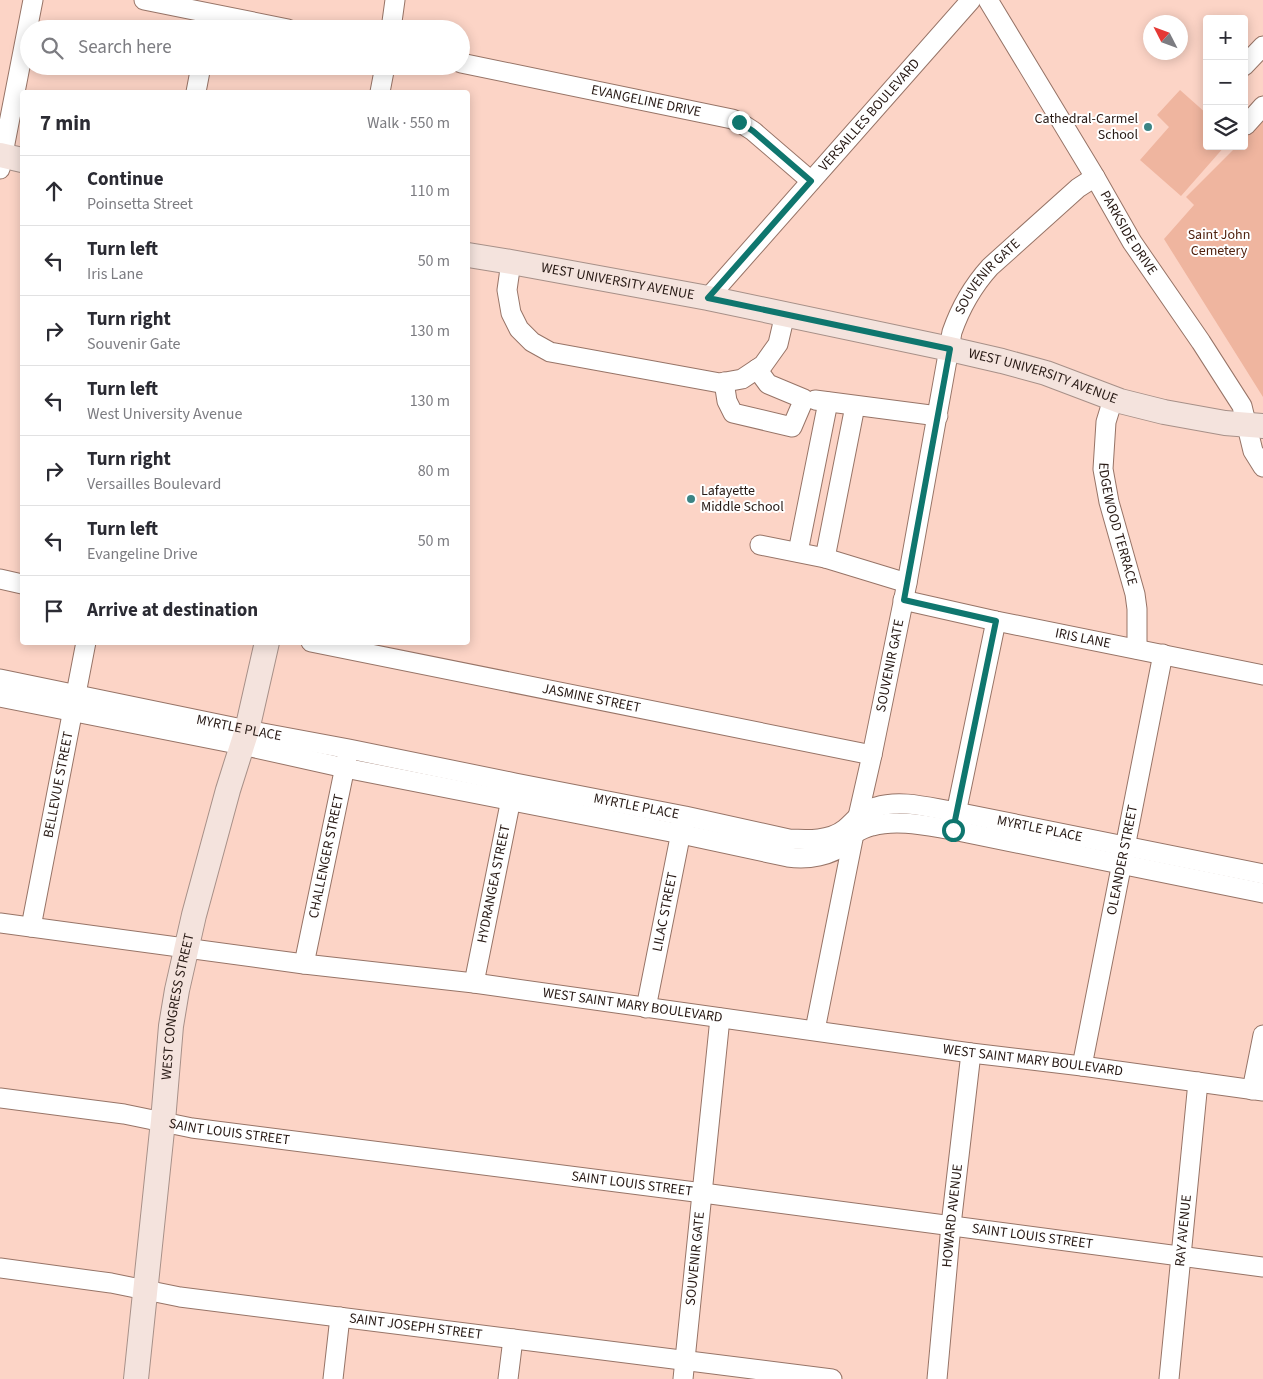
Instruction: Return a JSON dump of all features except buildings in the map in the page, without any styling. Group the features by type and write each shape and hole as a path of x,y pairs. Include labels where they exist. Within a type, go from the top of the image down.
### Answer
{"main road":[{"name":"WEST UNIVERSITY AVENUE","path":"470,255 708,298 950,349 1046,373 1113,398 1164,412 1225,423 1255,425"},
{"name":"WEST CONGRESS STREET","path":"136,1379 177,990 194,915 244,738 266,645"}],"street":[{"path":"30,20 33,0"},
{"path":"144,0 242,20"},
{"path":"392,20 395,0"},
{"name":"VERSAILLES BOULEVARD","path":"708,298 971,0"},
{"name":"PARKSIDE DRIVE","path":"988,0 1132,242 1255,425 1253,450 1263,467"},
{"path":"1248,62 1263,46"},
{"name":"EVANGELINE DRIVE","path":"470,65 732,119 753,131 811,181"},
{"path":"6,160 20,75"},
{"path":"196,90 199,75"},
{"path":"380,90 383,75"},
{"path":"1248,123 1263,106"},
{"name":"SOUVENIR GATE","path":"816,1030 854,834 905,591 952,332 968,296 990,267 1078,188 1095,177"},
{"path":"511,262 507,290 511,313 519,329 532,342 550,352 720,383 742,379 763,365 778,344 785,314"},
{"path":"757,369 768,384 804,399 938,416"},
{"path":"724,382 727,401 733,414 792,427 804,399"},
{"name":"EDGEWOOD TERRACE","path":"1113,398 1106,422 1103,469 1109,502 1134,588 1137,609 1137,649"},
{"path":"798,552 828,402"},
{"path":"825,558 855,406"},
{"name":"IRIS LANE","path":"760,545 825,558 905,591 996,621 1263,676"},
{"path":"0,579 20,584"},
{"path":"955,821 996,621"},
{"name":"BELLEVUE STREET","path":"31,927 85,645"},
{"name":"JASMINE STREET","path":"326,645 872,755"},
{"name":"OLEANDER STREET","path":"1082,1066 1163,654"},
{"name":"MYRTLE PLACE","path":"0,679 74,703 244,738 345,768 513,792 683,825 801,840 829,838 838,834 846,829 859,815 875,807 897,804 912,805 955,821 1122,865 1263,893"},
{"name":"MYRTLE PLACE","path":"0,697 74,703"},
{"name":"MYRTLE PLACE","path":"244,738 349,749 513,792"},
{"name":"CHALLENGER STREET","path":"304,964 349,749"},
{"name":"HYDRANGEA STREET","path":"474,983 513,792"},
{"name":"MYRTLE PLACE","path":"683,825 799,859 835,851 850,840 854,834 872,826 894,823 955,821 1126,847 1263,874"},
{"name":"LILAC STREET","path":"646,1008 683,825"},
{"name":"WEST SAINT MARY BOULEVARD","path":"0,923 304,964 474,983 970,1053 1258,1090"},
{"name":"SOUVENIR GATE","path":"683,1379 720,1018"},
{"path":"1258,1090 1263,1035"},
{"name":"HOWARD AVENUE","path":"937,1379 951,1225 970,1053"},
{"name":"RAY AVENUE","path":"1169,1379 1198,1082"},
{"name":"SAINT LOUIS STREET","path":"0,1098 124,1114 192,1128 1263,1267"},
{"name":"SAINT JOSEPH STREET","path":"0,1268 110,1283 180,1297 832,1379"},
{"path":"333,1379 340,1317"},
{"path":"508,1379 513,1339"}],"green space":[{"path":"1180,90 1203,110 1203,150 1221,150 1181,196 1140,160 1169,127 1157,115"},
{"name":"Saint John Cemetery","path":"1263,119 1263,397 1164,239 1194,205 1186,197 1233,150 1248,150 1248,135"}],"place":[{"name":"Cathedral-Carmel School","path":"1148,127"},
{"name":"Lafayette Middle School","path":"691,499"}],"route":[{"path":"739,122 753,131 811,181 708,298 950,349 904,600 996,621 953,830"}]}
